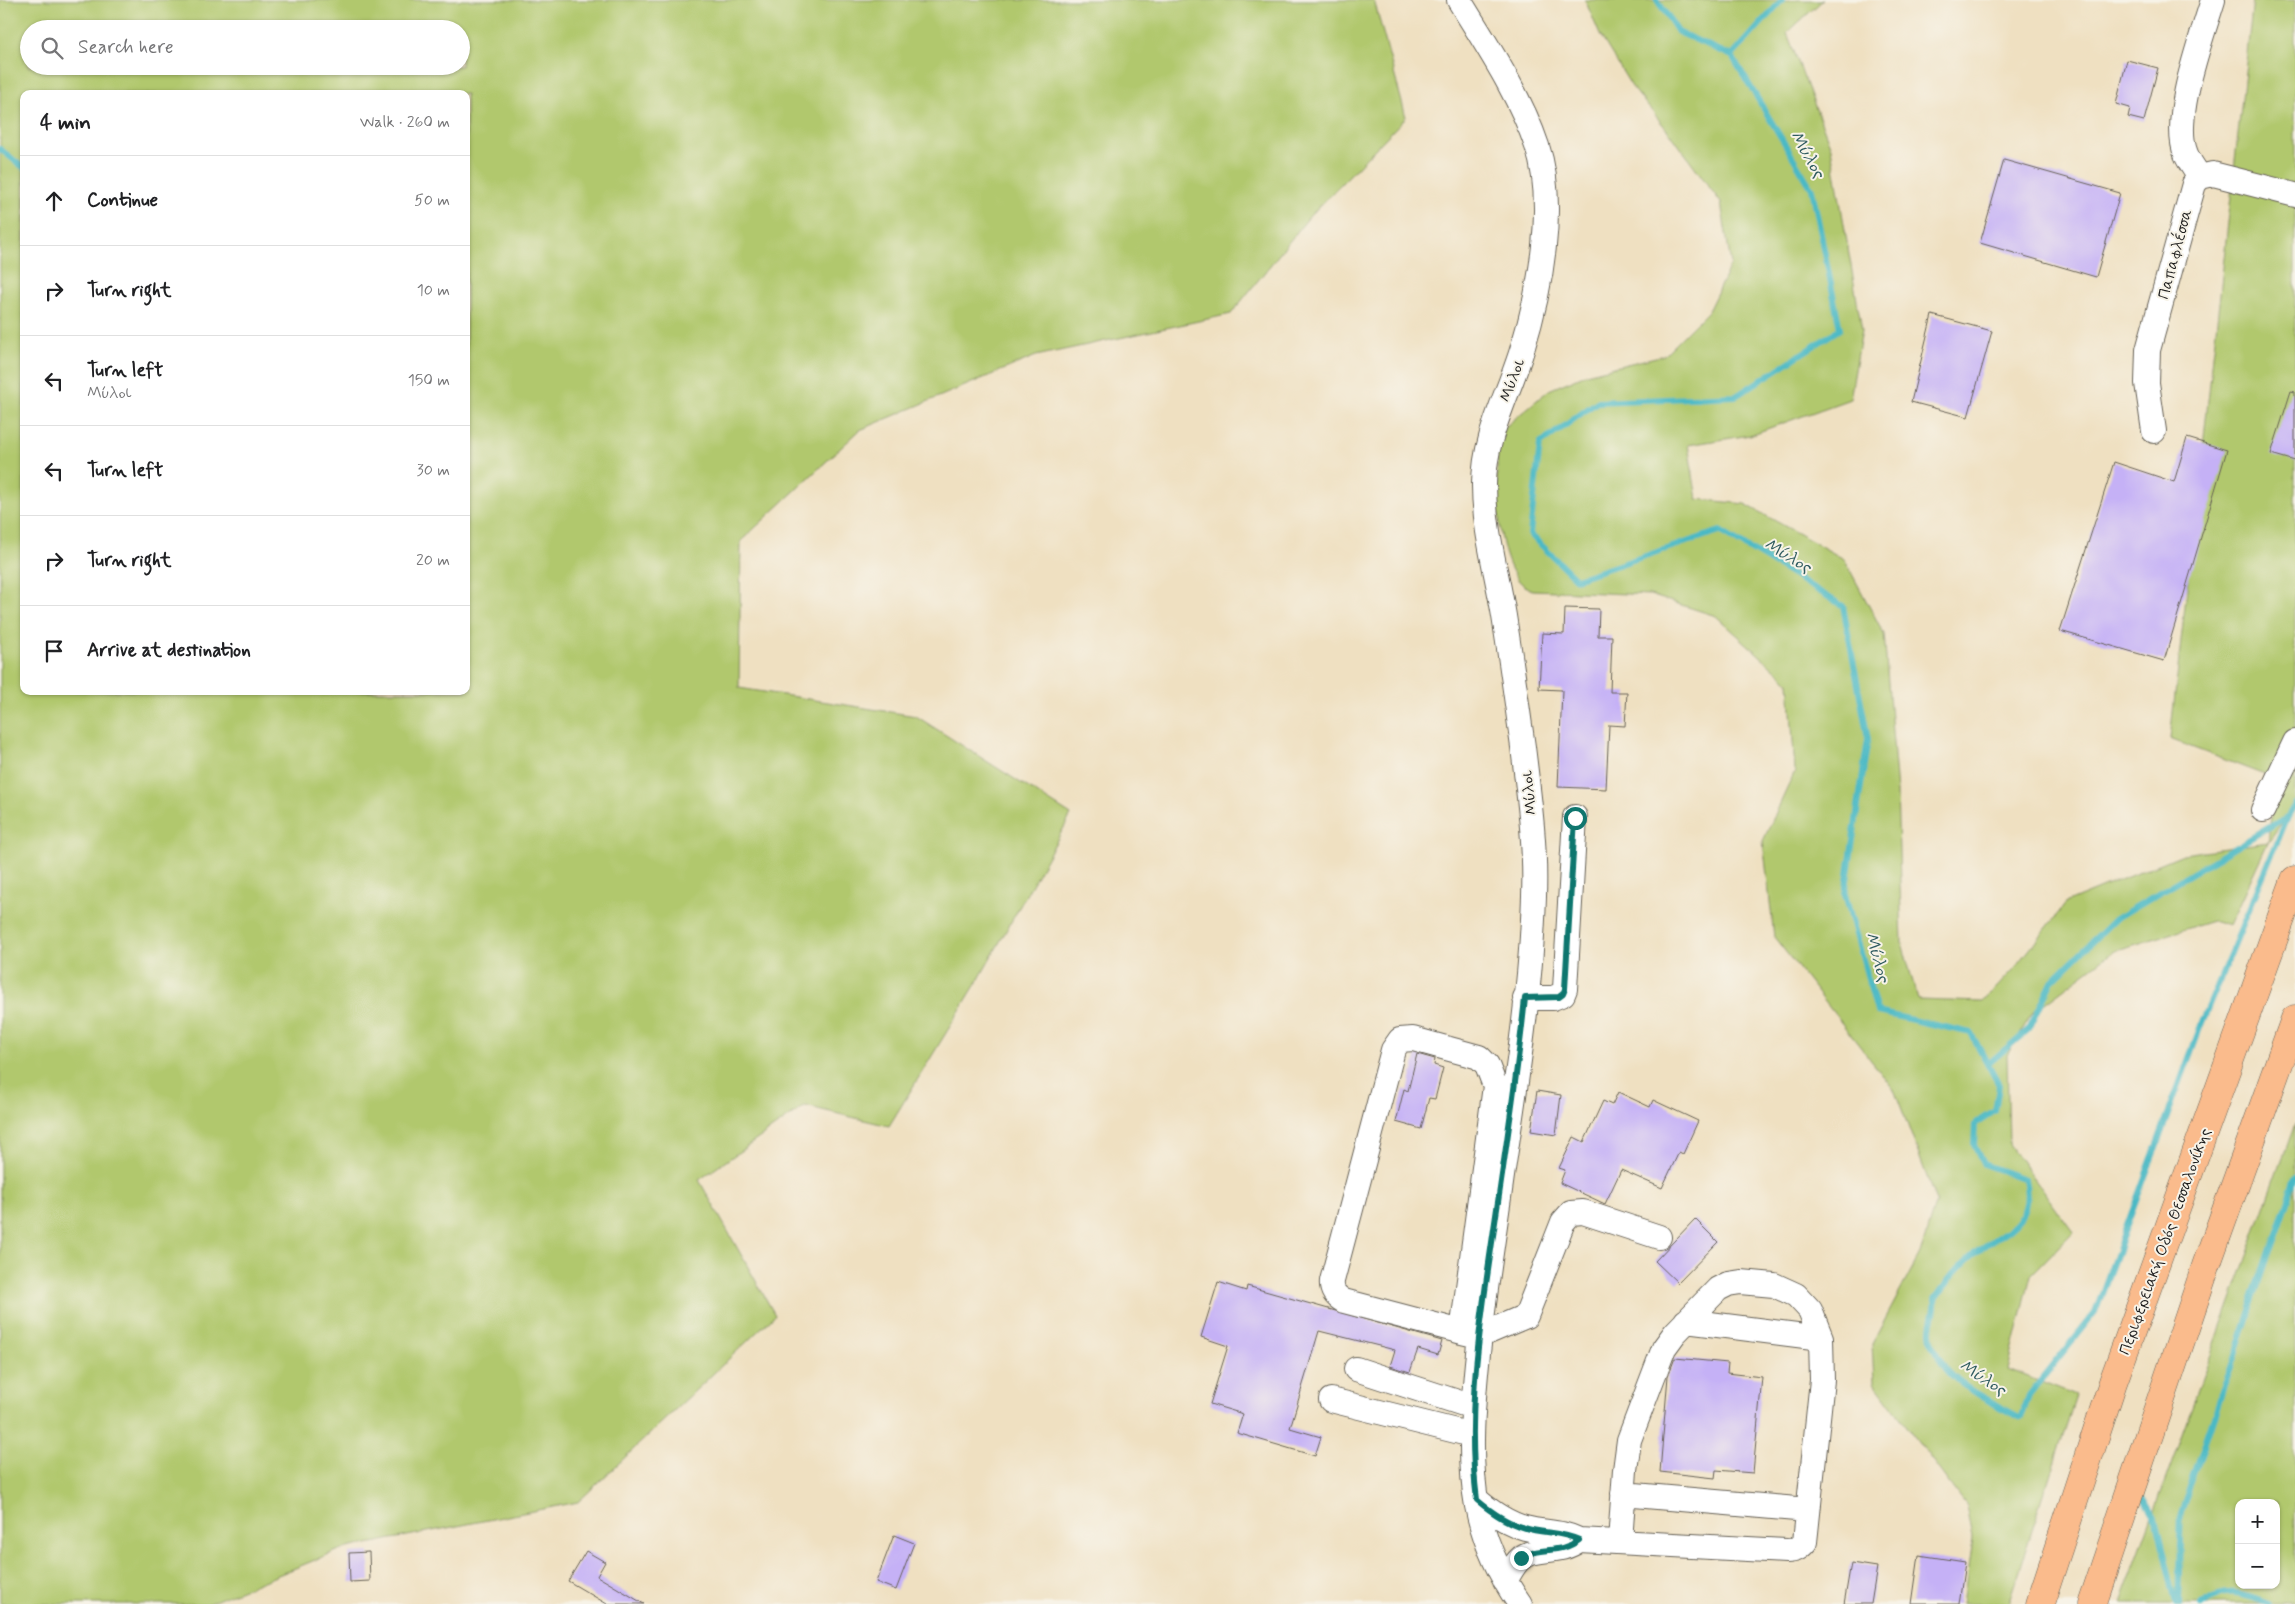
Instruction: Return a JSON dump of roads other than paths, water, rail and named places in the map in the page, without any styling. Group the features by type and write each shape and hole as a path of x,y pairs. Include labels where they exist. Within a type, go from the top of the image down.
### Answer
{"highway":[{"name":"Περιφερειακή Οδός Θεσσαλονίκης","path":"2040,1604 2113,1382 2295,880"},
{"path":"2092,1604 2206,1266 2295,1019"}],"street":[{"name":"Μύλοι","path":"1459,0 1512,92 1531,131 1542,164 1545,184 1545,221 1535,298 1517,367 1489,441 1484,483 1488,526 1518,711 1533,838 1534,901 1514,1096 1470,1334 1473,1407 1472,1435 1477,1500 1490,1548 1505,1581 1520,1604"},
{"path":"2212,0 2190,80 2182,121 2185,153 2200,177 2213,174 2295,195"},
{"name":"Παπαφλέσσα","path":"2154,431 2147,383 2148,350 2190,195 2194,184 2200,177"},
{"path":"2263,810 2295,742"},
{"path":"1525,998 1559,997 1565,989 1575,818"},
{"path":"1470,1334 1495,1086 1487,1065 1479,1057 1407,1038 1400,1040 1393,1050 1332,1287 1334,1294 1344,1301 1470,1334 1524,1318 1528,1314 1563,1222 1571,1213 1583,1212 1659,1236"},
{"path":"1477,1500 1498,1516 1518,1526 1536,1530 1562,1532 1579,1540 1620,1542 1794,1550 1805,1542 1822,1380 1821,1338 1813,1315 1805,1303 1789,1291 1769,1284 1741,1282 1723,1285 1686,1321 1664,1348 1633,1428 1627,1455 1620,1542"},
{"path":"1686,1321 1821,1338"},
{"path":"1356,1369 1473,1407"},
{"path":"1331,1400 1472,1435"},
{"path":"1623,1494 1808,1510"},
{"path":"1505,1581 1514,1566 1525,1555 1564,1549 1579,1540"}],"waterway":[{"name":"Μύλος","path":"1657,0 1678,32 1732,56 1812,189 1840,329 1736,396 1597,402 1540,444 1530,534 1576,579 1720,531 1843,606 1868,739 1845,894 1877,1012 1971,1033 1999,1085 1995,1111 1975,1124 1974,1145 1983,1164 2025,1179 2027,1195 2021,1217 2014,1225 1984,1246 1957,1270 1935,1299 1931,1333 1935,1350 1942,1364 1952,1375 1978,1395 2021,1418 2029,1395 2095,1312 2201,1025 2288,816 2295,804"},
{"path":"1732,56 1782,0"},
{"path":"0,149 20,165"},
{"path":"1988,1064 2029,1029 2052,981 2115,919 2288,816"},
{"path":"2179,1604 2182,1510 2295,1178"},
{"path":"2138,1490 2157,1522 2176,1604"},
{"path":"2202,1604 2220,1595 2228,1594 2243,1595 2269,1604"}]}
